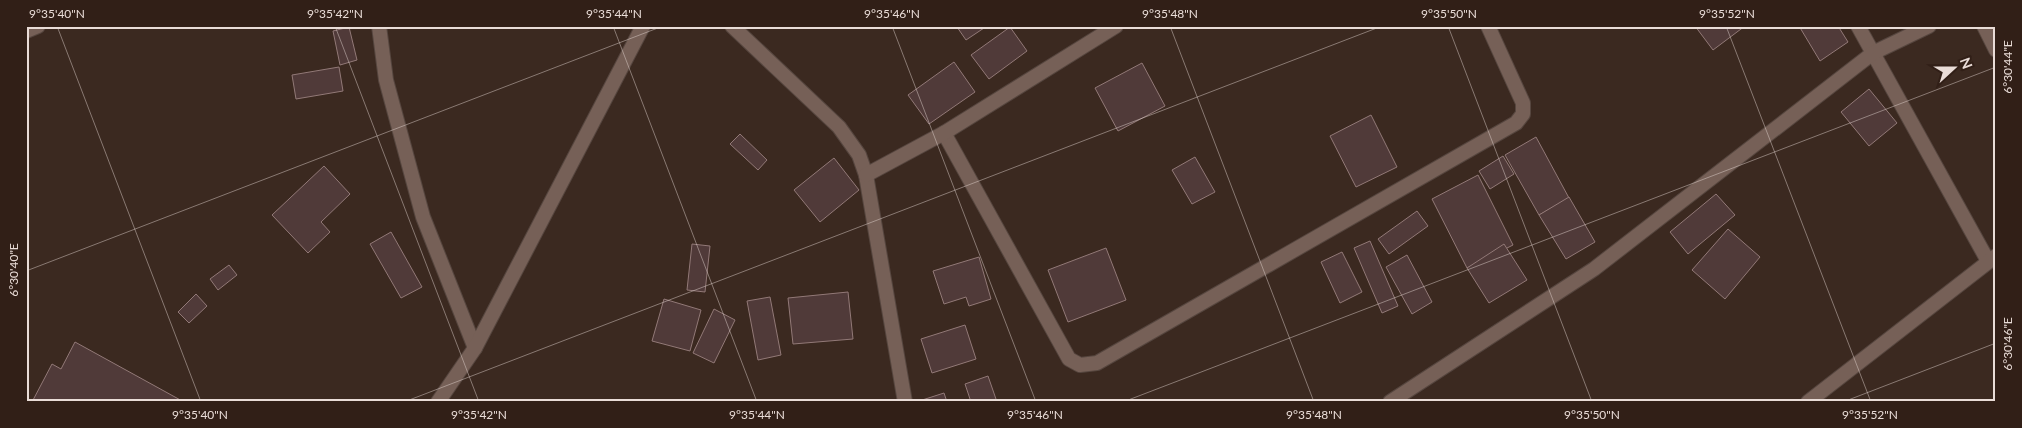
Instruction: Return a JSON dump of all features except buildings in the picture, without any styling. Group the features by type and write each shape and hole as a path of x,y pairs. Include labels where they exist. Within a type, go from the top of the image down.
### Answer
{"street":[{"path":"26,31 38,26"},
{"path":"379,26 386,80 423,217 475,348"},
{"path":"438,402 475,348 643,26"},
{"path":"732,26 839,128 859,155 866,175 905,402"},
{"path":"866,175 944,132 1116,26"},
{"path":"944,132 1069,359 1080,366 1097,363 1516,123 1523,114 1523,103 1488,26"},
{"path":"1808,402 1992,259 1858,26"},
{"path":"1390,402 1594,269 1873,53 1929,26"},
{"path":"1984,26 1996,50"}]}
